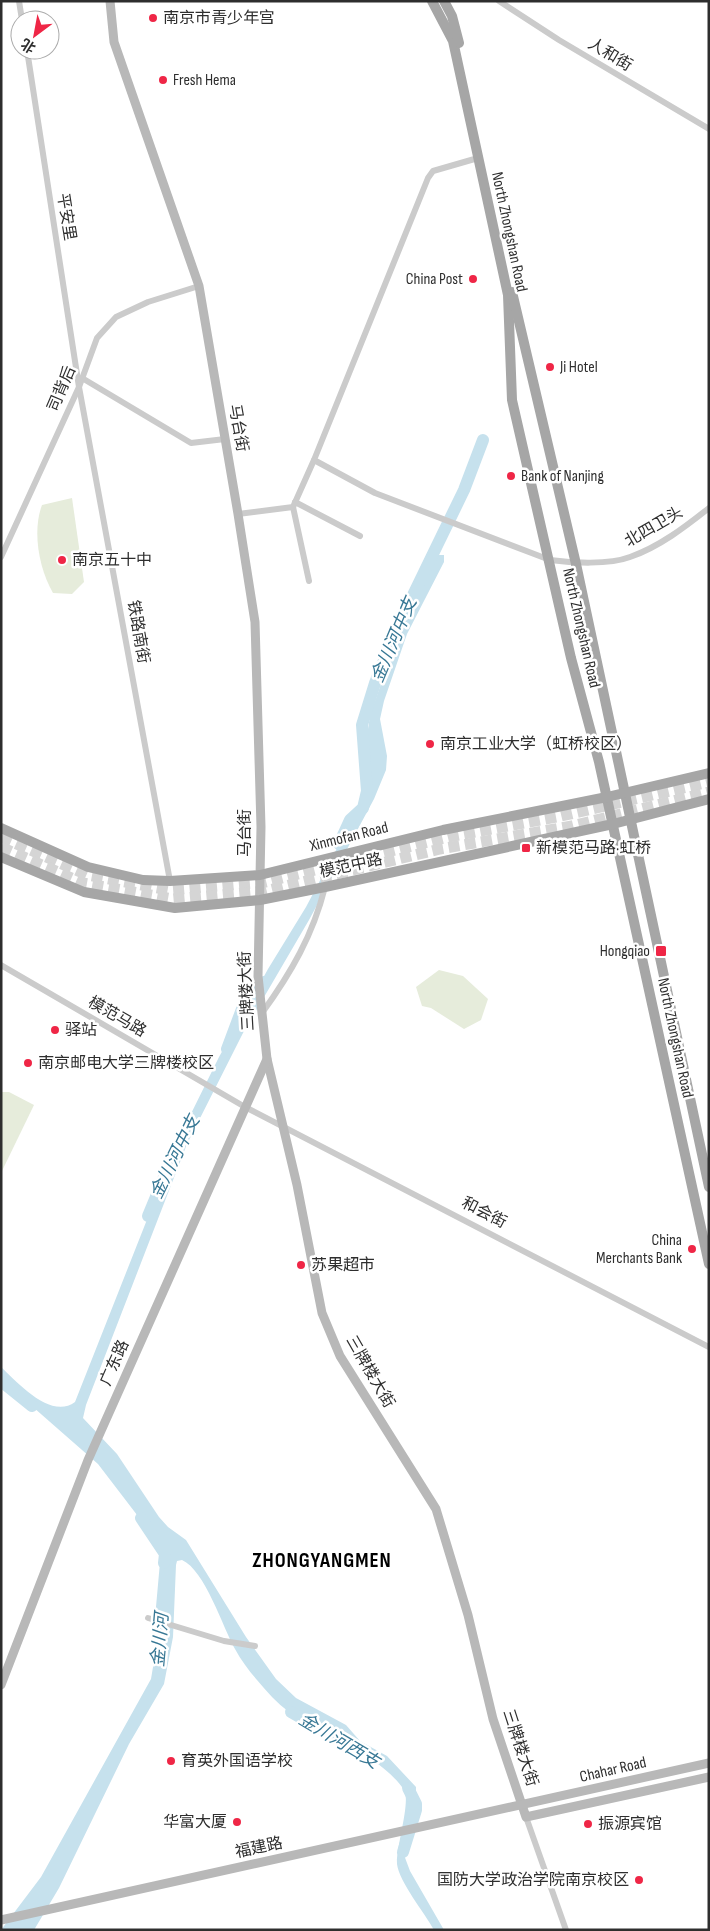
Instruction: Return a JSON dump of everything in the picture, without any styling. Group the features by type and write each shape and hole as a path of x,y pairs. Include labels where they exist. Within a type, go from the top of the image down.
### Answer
{"main road":[{"name":"North Zhongshan Road","path":"432,1 454,41 508,295 512,400 571,658 607,797 709,1264"},
{"name":"North Zhongshan Road","path":"444,1 452,16 459,40 512,293 576,564 709,1187"},
{"name":"Xinmofan Road","path":"1,828 88,867 143,880 170,881 260,875 434,832 607,797 709,773"},
{"name":"模范中路","path":"1,857 84,892 174,908 260,900 325,887 613,824 709,799"}],"street":[{"name":"马台街","path":"110,1 114,42 199,286 255,622 261,827 260,875"},
{"name":"人和街","path":"499,1 559,40 709,128"},
{"name":"平安里","path":"29,60 79,387"},
{"path":"309,581 294,504 314,460 428,178 433,171 478,158"},
{"name":"司背后","path":"1,557 79,387 97,338 116,316 148,302 199,286"},
{"path":"82,378 191,443 225,439"},
{"name":"铁路南街","path":"79,387 170,881"},
{"name":"北四卫头","path":"314,460 375,493 550,560 576,564 629,558 678,533 709,508"},
{"path":"238,514 294,504 360,536"},
{"name":"三牌楼大街","path":"260,875 258,976 266,1059 282,1124 322,1313 340,1356 436,1509 468,1614 493,1719 526,1817"},
{"path":"262,1013 302,953 319,909 325,887"},
{"name":"模范马路","path":"1,965 200,1082 245,1106"},
{"name":"广东路","path":"1,1685 88,1460 266,1059"},
{"name":"和会街","path":"245,1106 709,1347"},
{"path":"148,1618 224,1641 255,1646"},
{"name":"Chahar Road","path":"523,1805 709,1763"},
{"name":"Chahar Road","path":"526,1817 709,1777"},
{"name":"福建路","path":"1,1920 523,1805"},
{"path":"526,1817 566,1930"}],"green space":[{"path":"72,498 84,582 72,594 53,593 44,573 38,550 39,515 42,505"},
{"path":"439,970 463,976 488,999 481,1020 464,1029 431,1008 422,1006 416,987"},
{"path":"1,1092 9,1092 34,1105 1,1173"}],"water":[{"path":"438,555 444,555 444,562 407,634 384,701 380,719 387,756 386,770 374,799 309,920 243,1033 187,1144 86,1405 83,1418 117,1454 159,1517 168,1527 186,1540 246,1637 276,1679 296,1698 346,1725 360,1741 387,1756 416,1787 415,1812 408,1832 404,1855 410,1871 444,1930 434,1930 402,1880 397,1864 406,1804 404,1790 394,1777 381,1766 350,1746 303,1721 272,1697 242,1661 230,1640 206,1587 190,1566 182,1560 177,1561 176,1565 173,1637 164,1684 129,1744 59,1888 34,1930 1,1930 41,1877 151,1679 156,1649 155,1618 161,1551 160,1545 98,1464 1,1379 1,1367 26,1390 46,1403 66,1406 75,1402 180,1136 219,1057 268,969 306,907 362,801 367,777 366,742 370,716 396,640 424,579"}],"waterway":[{"name":"金川河中支","path":"339,844 350,820 363,808 367,791 362,725 375,683 397,628 464,490 483,440"},
{"name":"金川河中支","path":"227,1049 242,1009 264,982"},
{"name":"金川河中支","path":"148,1216 170,1163"},
{"name":"金川河","path":"1,1381 32,1406"},
{"name":"金川河","path":"141,1518 165,1554 164,1563"},
{"name":"金川河西支","path":"291,1712 347,1744"},
{"name":"金川河西支","path":"403,1852 416,1810 416,1804 408,1788"}],"tunnel":[{"path":"1,837 87,875 169,890 266,882 448,837 557,817 709,782"},
{"path":"1,847 83,883 173,899 265,891 440,849 572,826 709,792"}],"place":[{"name":"南京市青少年宫","path":"153,18"},
{"name":"Fresh Hema","path":"163,80"},
{"name":"China Post","path":"473,279"},
{"name":"Ji Hotel","path":"550,367"},
{"name":"Bank of Nanjing","path":"511,476"},
{"name":"南京五十中","path":"62,560"},
{"name":"南京工业大学（虹桥校区）","path":"430,744"},
{"name":"新模范马路·虹桥","path":"526,848"},
{"name":"Hongqiao","path":"661,951"},
{"name":"驿站","path":"55,1030"},
{"name":"南京邮电大学三牌楼校区","path":"28,1063"},
{"name":"China Merchants Bank","path":"692,1249"},
{"name":"苏果超市","path":"301,1265"},
{"name":"育英外国语学校","path":"171,1761"},
{"name":"华富大厦","path":"237,1822"},
{"name":"振源宾馆","path":"588,1824"},
{"name":"国防大学政治学院南京校区","path":"639,1880"}],"district":[{"name":"ZHONGYANGMEN","path":"322,1560"}]}
